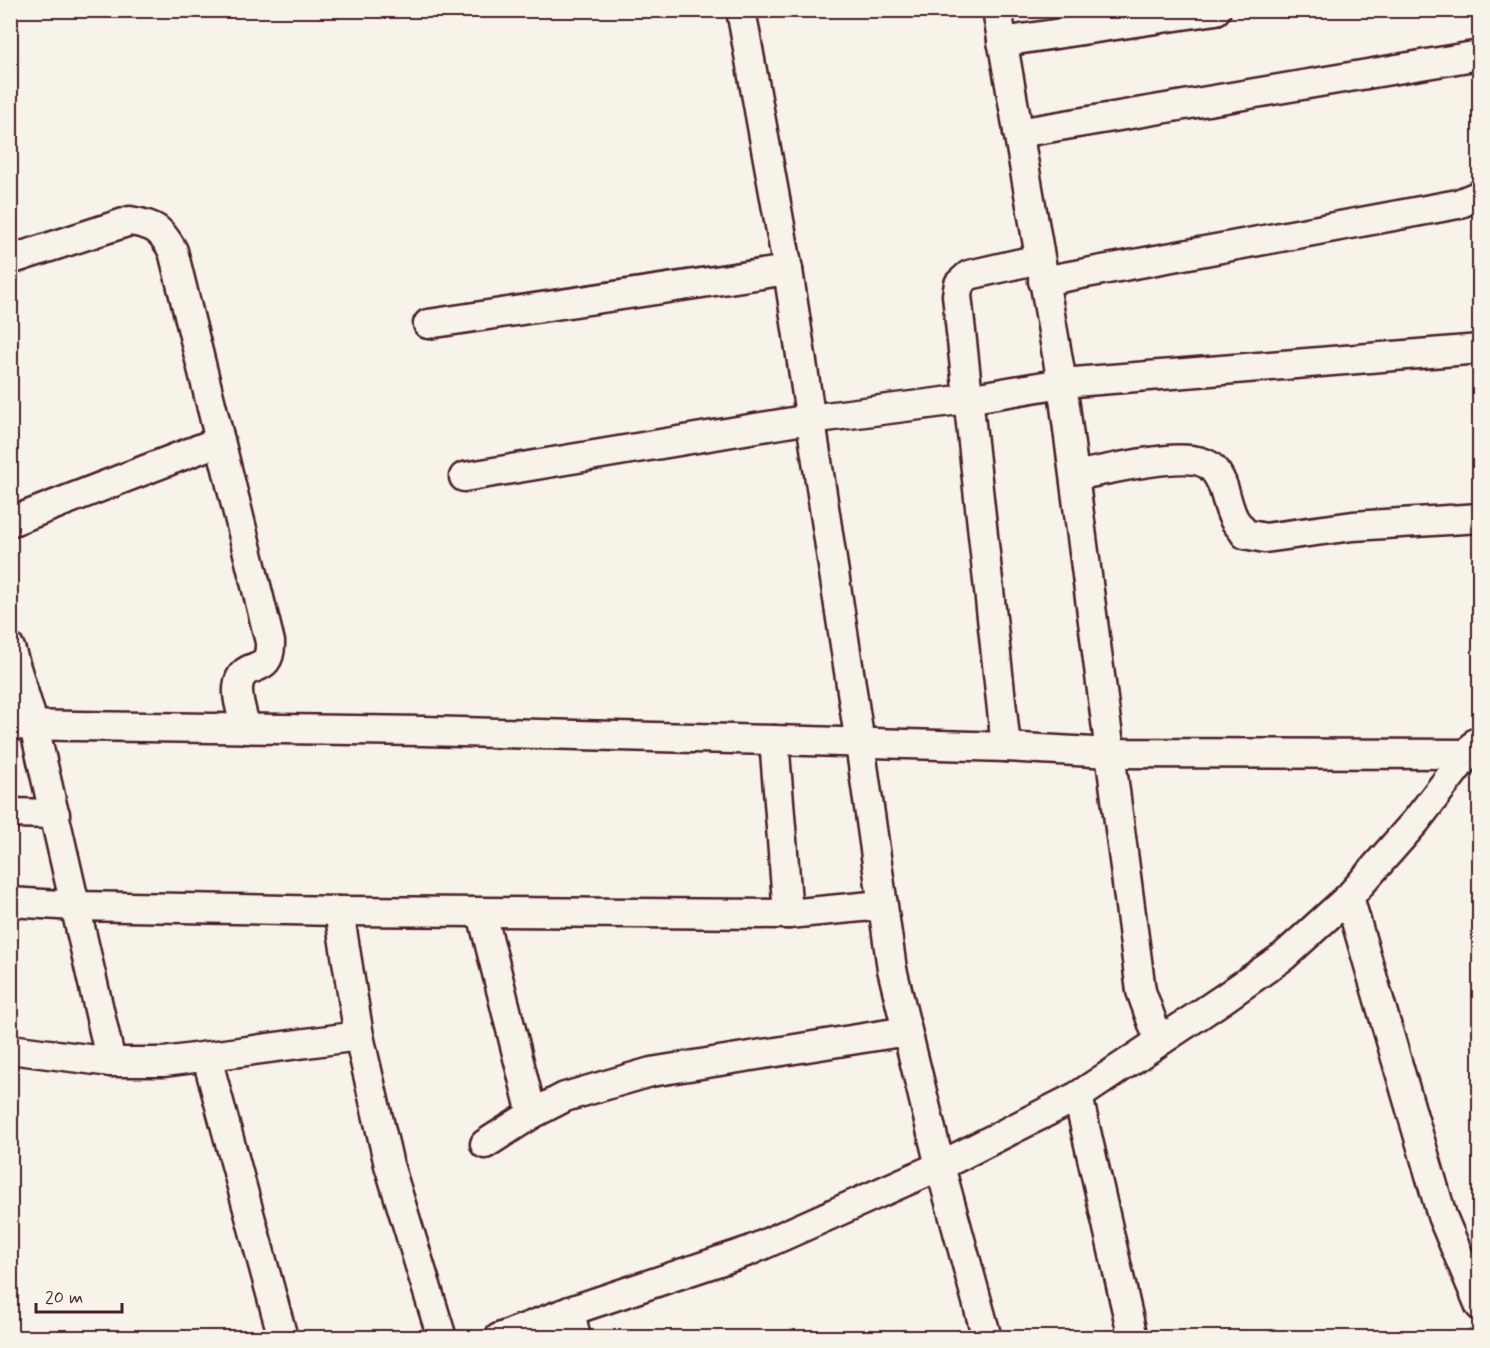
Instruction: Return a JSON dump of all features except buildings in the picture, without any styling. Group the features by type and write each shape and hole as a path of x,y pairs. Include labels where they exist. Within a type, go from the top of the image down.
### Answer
{"street":[{"path":"741,10 788,270 892,969 940,1166 987,1338"},
{"path":"997,10 1062,383 1140,991 1159,1041"},
{"path":"1002,42 1216,10"},
{"path":"1018,133 1479,55"},
{"path":"1006,747 967,399 957,295 959,284 969,275 980,271 1041,270 1458,204 1479,195"},
{"path":"10,260 130,220 150,224 164,234 173,251 270,642 270,655 264,664 249,670 240,681 238,693 246,729"},
{"path":"428,324 788,270"},
{"path":"464,477 810,419 967,399 1062,383 1479,349"},
{"path":"10,522 220,441"},
{"path":"1075,476 1165,460 1187,459 1210,466 1221,480 1234,518 1245,534 1265,538 1353,526 1479,518"},
{"path":"10,648 22,726 55,814 111,1062"},
{"path":"22,726 774,740 1006,747 1111,753 1476,749"},
{"path":"774,740 788,914"},
{"path":"499,1338 573,1324 749,1251 940,1166 1078,1096 1284,956 1349,897 1476,749"},
{"path":"10,813 55,814"},
{"path":"1349,897 1442,1216 1479,1306"},
{"path":"10,902 75,906 482,913 788,914 882,905"},
{"path":"339,911 359,1036 389,1165 442,1338"},
{"path":"482,913 532,1114"},
{"path":"485,1144 532,1114 565,1097 651,1072 907,1031"},
{"path":"10,1049 111,1062 164,1062 359,1036"},
{"path":"207,1058 283,1338"},
{"path":"1078,1096 1133,1338"}]}
